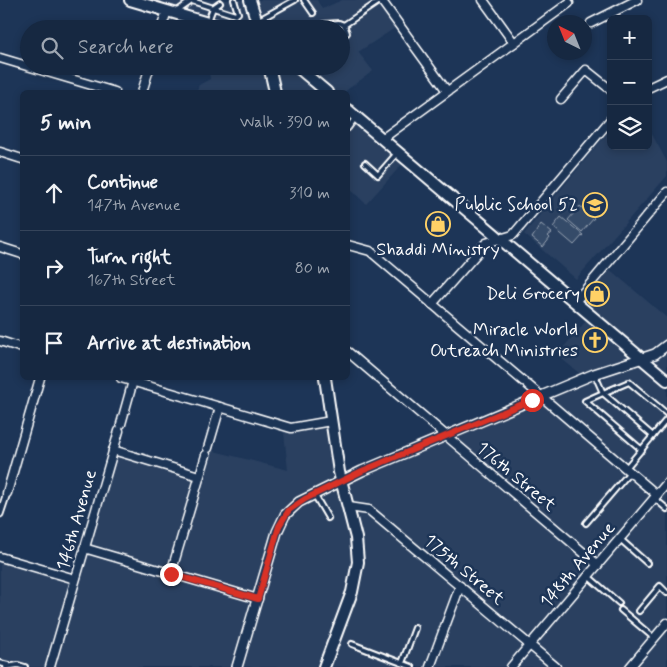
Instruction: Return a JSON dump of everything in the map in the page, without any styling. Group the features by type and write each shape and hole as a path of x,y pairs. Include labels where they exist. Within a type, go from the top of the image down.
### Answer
{"main road":[{"path":"130,0 146,2 197,20"},
{"path":"250,0 256,20"},
{"path":"271,75 275,90"},
{"path":"307,75 325,90"},
{"path":"350,112 667,380"},
{"path":"324,667 356,577 356,538 342,481 325,380"}],"street":[{"path":"381,0 447,91"},
{"path":"483,0 514,43"},
{"path":"592,22 637,0"},
{"path":"382,139 569,3"},
{"path":"166,20 170,12"},
{"path":"0,58 20,64"},
{"path":"562,99 586,70 607,87"},
{"path":"58,75 108,90"},
{"path":"143,90 147,75"},
{"path":"652,86 667,79"},
{"path":"432,304 486,243 513,235 607,124"},
{"path":"0,152 20,158"},
{"path":"574,302 667,192"},
{"path":"350,246 370,251 628,470 656,496"},
{"path":"0,247 20,253"},
{"path":"0,342 20,347"},
{"path":"237,667 282,520 294,506 342,481 445,436 594,374 655,354 667,345"},
{"name":"176th Street","path":"350,354 598,565"},
{"path":"0,514 39,380"},
{"path":"129,380 291,428 332,421"},
{"name":"146th Avenue","path":"50,667 133,381"},
{"path":"171,574 220,407"},
{"path":"113,450 200,476"},
{"name":"148th Avenue","path":"511,667 667,483"},
{"name":"175th Street","path":"349,507 369,510 556,667"},
{"path":"84,548 258,599"},
{"path":"0,557 75,579"},
{"path":"430,667 460,586"},
{"path":"630,667 667,623"}],"lane":[{"path":"170,12 194,1 201,0"},
{"path":"194,1 235,15 238,13 234,0"},
{"path":"265,20 295,0"},
{"path":"304,0 313,13"},
{"path":"350,21 381,0"},
{"path":"208,20 213,8 220,3"},
{"path":"350,125 356,117"},
{"path":"365,163 378,175 398,152"},
{"path":"594,374 603,393 653,436"},
{"path":"642,450 584,401 629,382 667,414"},
{"path":"586,523 667,420"},
{"path":"314,494 328,518"},
{"path":"656,496 667,509"},
{"path":"620,539 647,563"},
{"path":"588,576 619,603"},
{"path":"639,611 660,586 667,593"},
{"path":"621,610 654,638"},
{"path":"402,663 415,628"},
{"path":"352,644 412,667"},
{"path":"0,663 7,666 25,667"}],"shaded area":[{"path":"137,0 317,0 322,9 342,0 379,0 398,26 358,52 373,71 347,90 197,90 199,85 210,79 209,75 350,75 350,20 184,20 181,13"},
{"path":"350,111 407,159 366,204 350,189"},
{"name":"Public School 52","path":"607,134 607,150 652,150 652,134 667,162 667,176 576,279 524,234"},
{"path":"580,206 594,218 582,232 568,220"},
{"path":"561,217 583,235 574,245 553,227"},
{"path":"541,224 552,233 548,236 550,238 543,247 532,238"},
{"path":"608,268 667,318 667,667 0,667 0,562 78,584 116,454 201,481 210,450 288,470 284,432 333,422 344,482 590,382 557,355 586,321 573,309"}],"place":[{"name":"Public School 52","path":"595,205"},
{"name":"Shaddi Ministry","path":"438,224"},
{"name":"Deli Grocery","path":"597,294"},
{"name":"Miracle World Outreach Ministries","path":"595,340"}],"route":[{"path":"171,574 258,599 279,526 289,510 299,502 362,471 532,400"}]}
